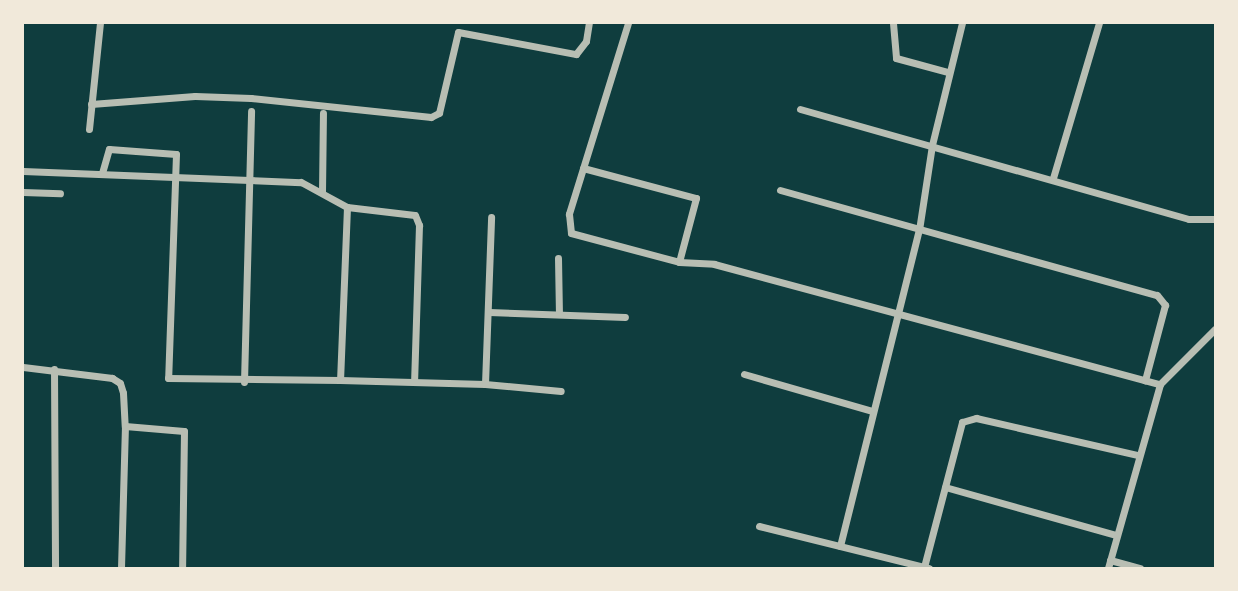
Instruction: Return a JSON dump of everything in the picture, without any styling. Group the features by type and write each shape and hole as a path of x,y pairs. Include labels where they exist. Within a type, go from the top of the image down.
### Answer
{"street":[{"path":"89,129 100,23"},
{"path":"91,104 195,96 251,98 431,117 439,113 458,32 576,54 586,41 589,23"},
{"path":"628,23 569,214 571,233 679,262 714,264 750,273 1160,384"},
{"path":"893,23 893,54 899,60 948,72"},
{"path":"840,546 919,230 932,145 962,23"},
{"path":"1053,178 1099,23"},
{"path":"800,109 1053,178 1189,219 1215,219"},
{"path":"244,382 251,111"},
{"path":"322,191 323,114"},
{"path":"102,173 104,152 113,149 174,151 176,175 166,373 171,381 414,381 561,391"},
{"path":"583,168 696,198 679,262"},
{"path":"23,171 301,182 322,191 346,207 410,213 418,219 414,381"},
{"path":"780,190 1161,298 1165,305 1144,380"},
{"path":"23,192 60,193"},
{"path":"340,380 346,207"},
{"path":"485,384 491,217"},
{"path":"558,258 559,314"},
{"path":"489,312 625,317"},
{"path":"1140,568 1109,564 1137,455 1160,384 1215,329"},
{"path":"23,367 54,369 120,383 125,426 121,568"},
{"path":"54,369 55,568"},
{"path":"744,374 872,411"},
{"path":"759,526 927,568 958,428 968,419 1137,455"},
{"path":"125,426 184,431 182,568"},
{"path":"945,487 1116,535"}]}
